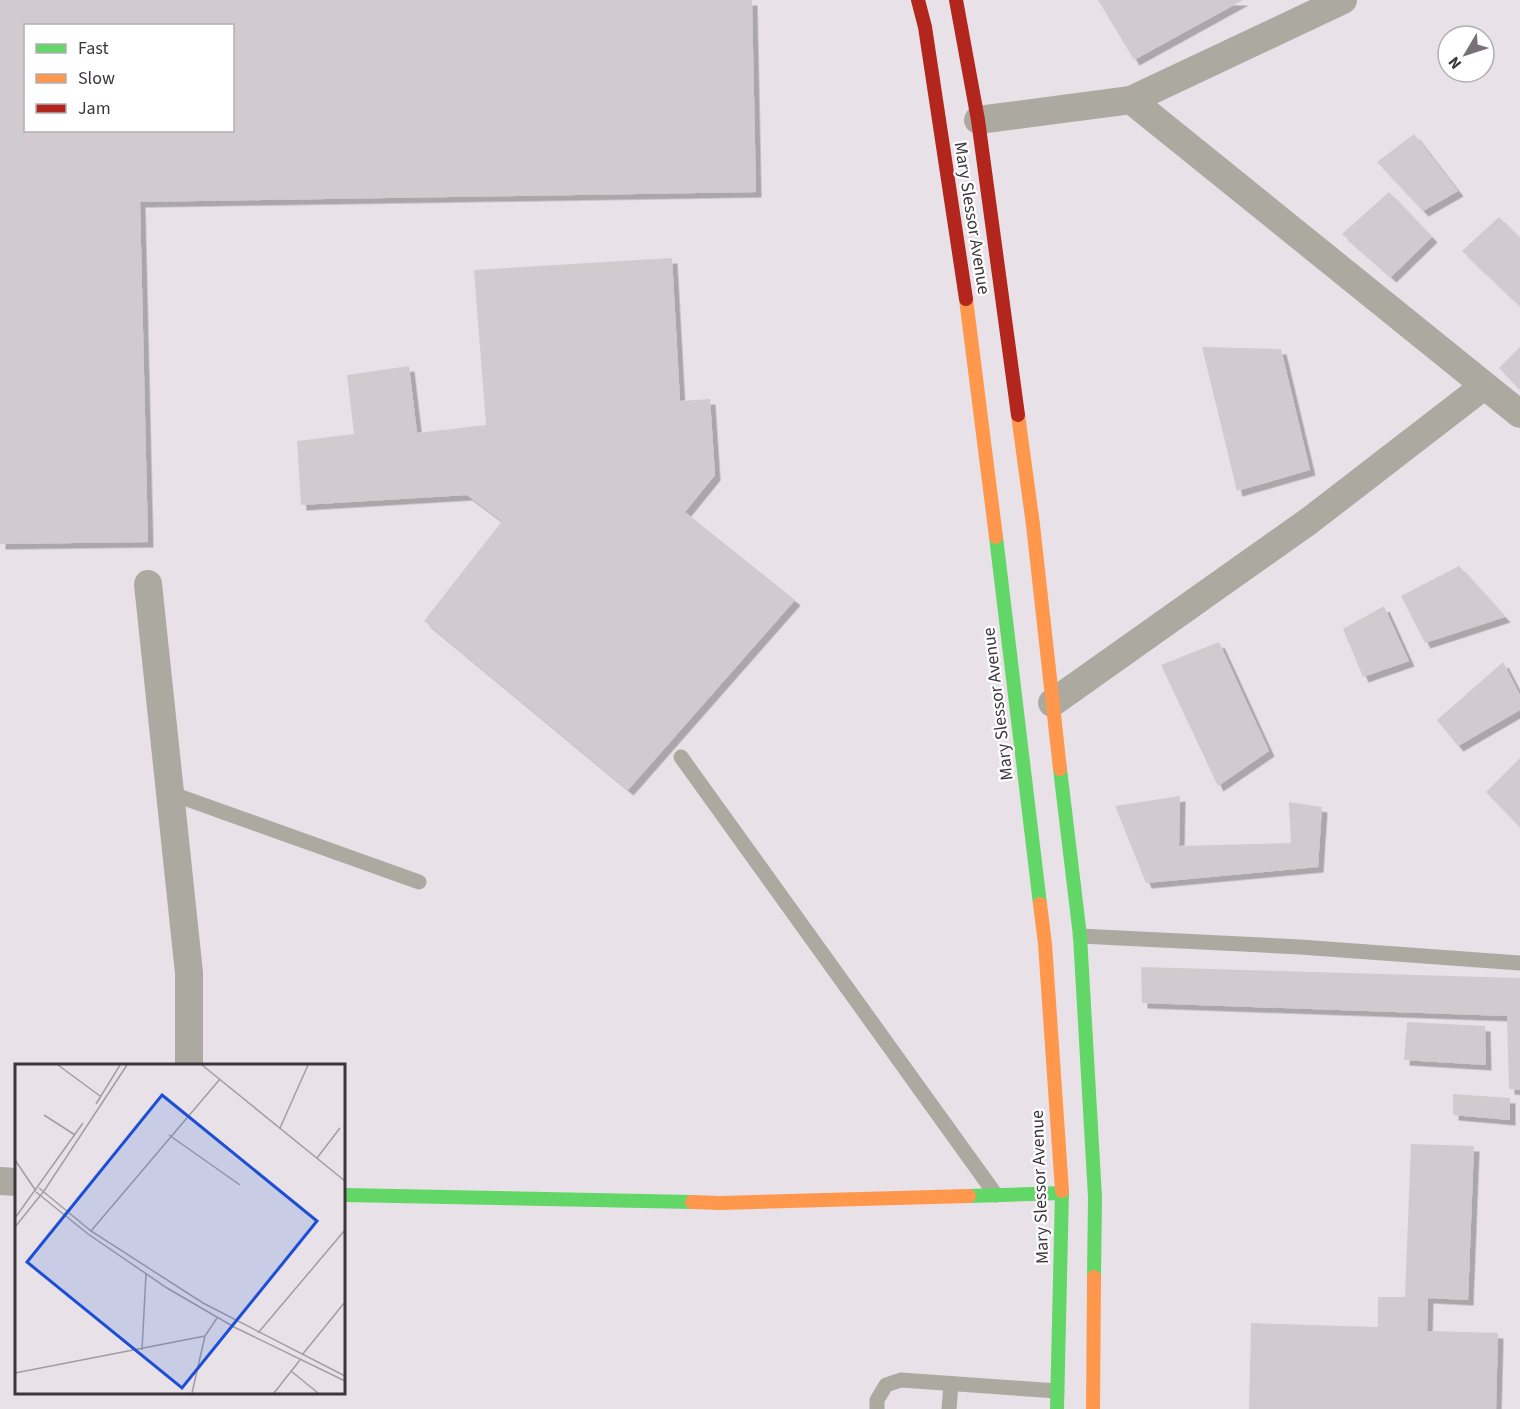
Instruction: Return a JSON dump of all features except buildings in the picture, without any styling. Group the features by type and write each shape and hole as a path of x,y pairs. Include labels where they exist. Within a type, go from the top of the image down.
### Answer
{"main road":[{"name":"Mary Slessor Avenue","path":"918,0 925,27 961,261 1045,944 1062,1193 1057,1409"},
{"name":"Mary Slessor Avenue","path":"956,0 978,120 1033,525 1080,936 1095,1197 1093,1409"},
{"path":"345,1195 720,1203 1062,1193"}],"street":[{"path":"978,120 1131,100 1342,0"},
{"path":"1131,100 1520,414"},
{"path":"1052,703 1309,521 1484,386"},
{"path":"148,584 189,973 189,1064"},
{"path":"0,1181 15,1182"}],"lane":[{"path":"681,757 996,1195"},
{"path":"170,793 419,882"},
{"path":"1080,936 1300,947 1520,963"},
{"path":"877,1409 877,1400 886,1385 902,1380 1057,1391"},
{"path":"949,1409 951,1384"}],"traffic: fast":[{"path":"996,537 1040,904"},
{"path":"1060,769 1080,936 1095,1197 1094,1277"},
{"path":"1057,1409 1062,1191"},
{"path":"969,1196 1062,1193"},
{"path":"345,1195 692,1202"}],"traffic: slow":[{"path":"966,299 996,537"},
{"path":"1018,415 1033,525 1060,769"},
{"path":"1040,904 1045,944 1062,1191"},
{"path":"692,1202 969,1196"},
{"path":"1093,1409 1094,1277"}],"traffic: jam":[{"path":"918,0 925,27 966,299"},
{"path":"956,0 978,120 1018,415"}]}
